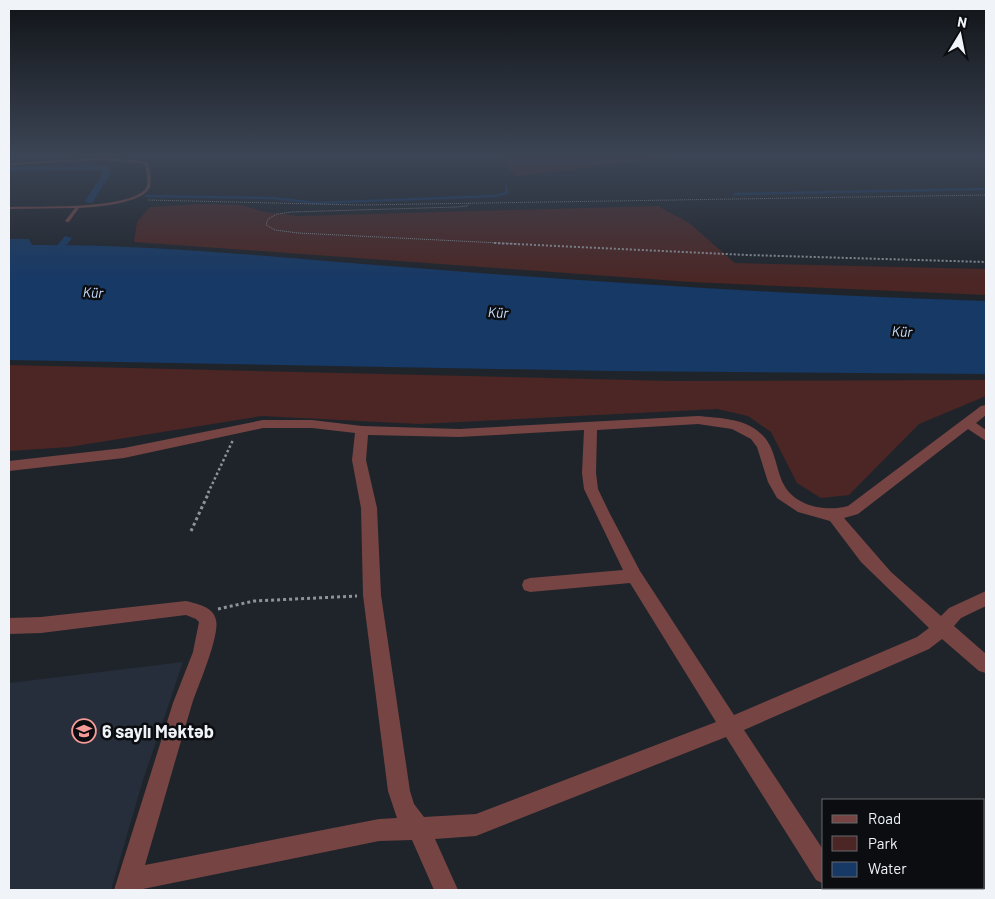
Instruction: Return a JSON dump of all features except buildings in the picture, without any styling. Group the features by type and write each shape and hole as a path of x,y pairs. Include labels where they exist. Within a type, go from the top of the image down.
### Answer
{"street":[{"path":"9,466 124,453 234,430 285,423 362,430 459,433 698,420 742,427 756,436 763,446 778,488 785,497 800,507 820,514 834,515 853,510 986,409"},
{"path":"968,423 986,437"},
{"path":"591,426 589,473 591,489 634,576 822,869"},
{"path":"362,430 359,460 369,508 372,595 399,791 405,810 419,829 446,890"},
{"path":"834,515 847,535 885,576 986,665"},
{"path":"530,584 634,576"},
{"path":"127,885 379,830 476,825 779,707 923,643 943,627 955,613 986,598"},
{"path":"9,626 41,625 186,608 202,613 208,621 202,652 127,885"}],"lane":[{"path":"9,208 78,207 125,199"},
{"path":"67,221 78,207"}],"path":[{"path":"159,199 337,205 731,199"},
{"path":"469,203 467,206 456,207 292,212 277,214 268,219 266,225 275,230 298,233 747,255 986,262"},
{"path":"191,531 232,445 234,430"},
{"path":"202,613 254,601 372,595"}],"shaded area":[{"name":"6 saylı Məktəb","path":"183,662 143,780 111,890 9,890 9,683"}],"green space":[{"path":"203,204 241,205 264,212 299,216 658,206 689,223 735,263 986,269 986,295 691,282 134,242 137,222 150,207"},
{"path":"9,365 672,381 986,380 986,396 919,424 849,495 821,498 797,483 771,432 748,416 717,409 419,424 262,416 69,447 9,451"}],"water":[{"name":"Kür","path":"9,239 29,239 32,245 176,249 630,283 772,292 986,301 986,374 612,371 9,360"}],"waterway":[{"path":"280,199 316,203 419,199"},
{"path":"52,258 68,238"}],"place":[{"name":"6 saylı Məktəb","path":"84,731"}]}
